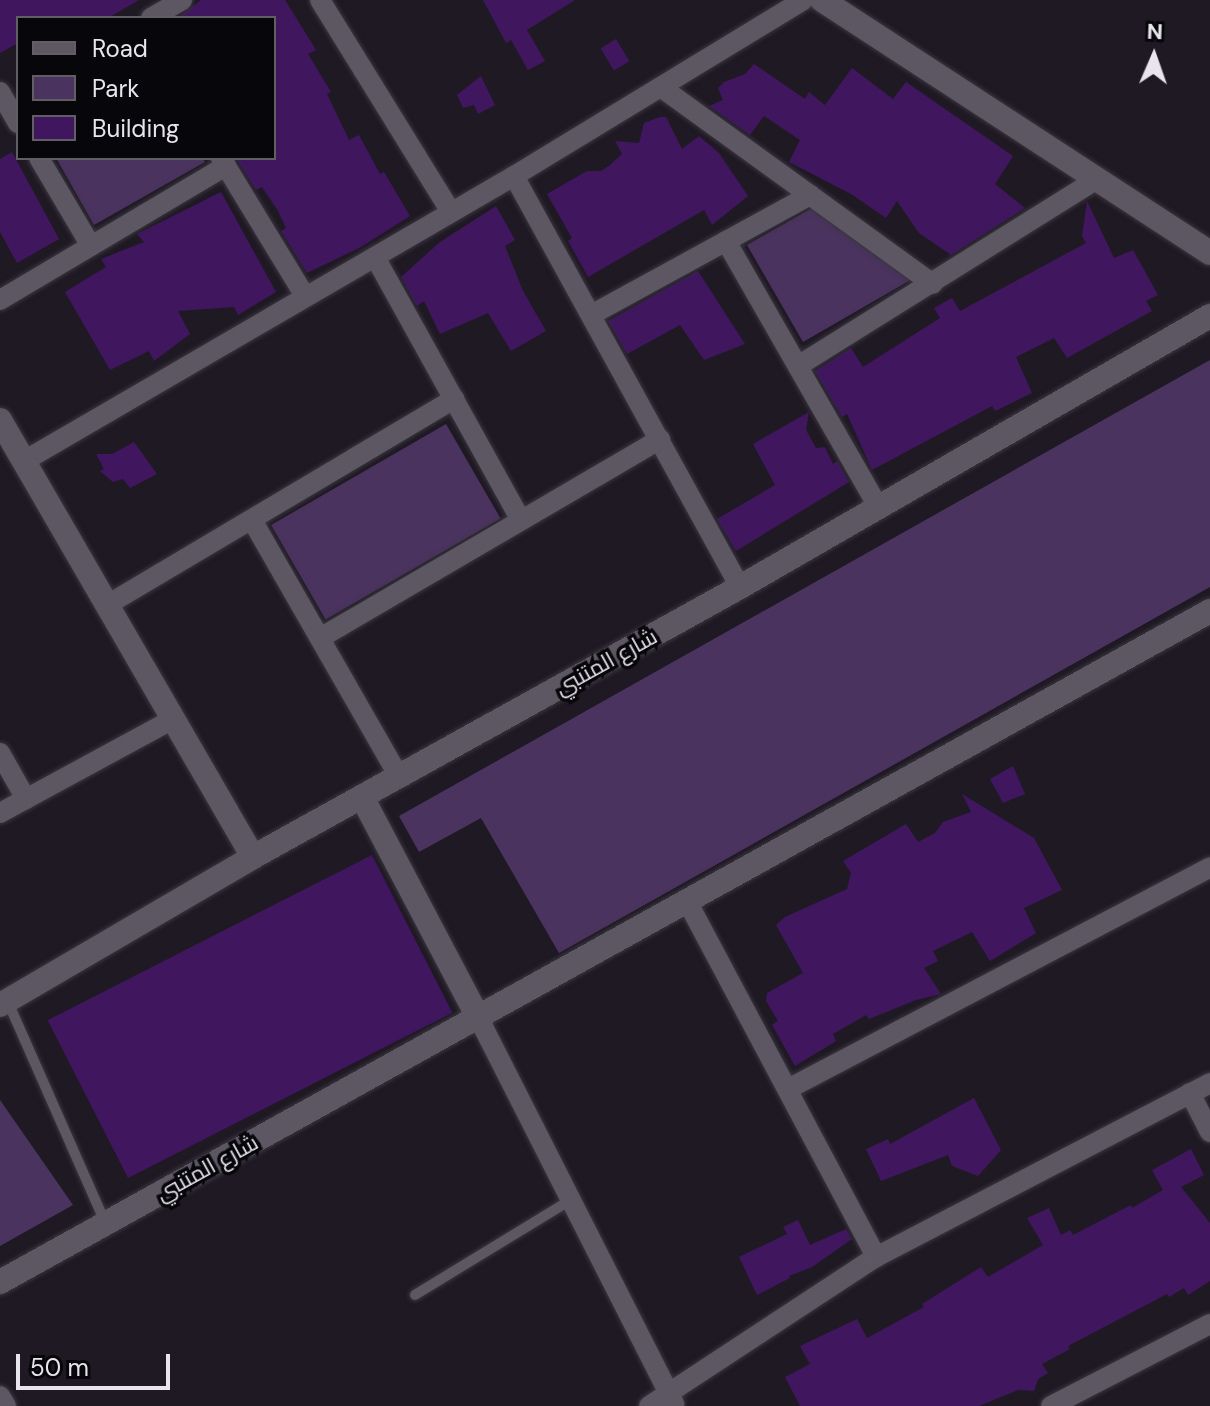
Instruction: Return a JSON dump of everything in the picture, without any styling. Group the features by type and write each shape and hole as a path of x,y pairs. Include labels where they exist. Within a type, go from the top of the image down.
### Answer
{"street":[{"path":"154,16 182,0"},
{"path":"320,0 451,212"},
{"path":"24,461 514,176 803,0"},
{"path":"822,0 1210,253"},
{"path":"662,88 933,284"},
{"path":"8,97 16,118"},
{"path":"40,160 91,246"},
{"path":"0,300 224,162 305,296"},
{"path":"514,176 740,587"},
{"path":"798,366 1097,179"},
{"path":"591,315 810,195"},
{"path":"726,241 878,506"},
{"path":"375,257 521,520"},
{"name":"شارع المتنبي","path":"4,1003 253,857 363,799 740,587 1210,316"},
{"path":"107,605 454,399"},
{"path":"0,420 253,857"},
{"path":"320,638 660,439"},
{"path":"252,520 400,778"},
{"name":"شارع المتنبي","path":"0,1282 1210,611"},
{"path":"0,813 173,719"},
{"path":"0,753 26,799"},
{"path":"363,799 572,1199 672,1400"},
{"path":"788,1089 1210,867"},
{"path":"688,903 876,1257"},
{"path":"649,1406 672,1400 876,1257 1210,1083"},
{"path":"1190,1093 1210,1132"},
{"path":"1051,1406 1210,1324"},
{"path":"0,1396 6,1406"}],"lane":[{"path":"4,1003 106,1224"},
{"path":"415,1295 572,1199"}],"green space":[{"path":"57,160 204,160 205,162 94,225"},
{"path":"812,208 914,278 803,342 747,245"},
{"path":"1210,360 1210,587 559,953 481,818 419,852 399,816"},
{"path":"446,424 500,518 326,619 271,525"},
{"path":"0,1100 73,1205 0,1246"}],"building":[{"path":"0,0 139,0 111,16 16,16 16,44 0,53"},
{"path":"201,0 285,0 316,50 308,54 331,92 327,94 349,140 359,135 380,174 384,172 410,216 361,247 307,273 281,231 286,228 278,211 262,187 256,190 237,160 276,160 276,16 180,16"},
{"path":"483,0 575,0 527,30 545,61 528,70 511,40 506,43"},
{"path":"616,39 629,61 614,71 601,48"},
{"path":"754,64 805,99 809,92 825,105 852,68 893,99 906,82 1013,156 995,184 1025,208 951,255 919,233 897,201 886,218 851,194 789,162 800,140 764,116 750,135 709,106 723,100 718,88 724,82 745,74"},
{"path":"481,76 495,105 478,114 474,105 463,108 457,95"},
{"path":"666,117 682,149 699,136 719,153 748,196 712,225 704,210 588,277 568,241 572,238 547,194 587,171 601,171 610,165 622,154 615,141 639,143 644,123"},
{"path":"12,152 59,239 17,263 0,232 0,159"},
{"path":"221,192 276,292 238,315 234,307 178,311 190,334 154,361 149,351 110,370 65,292 106,267 101,259 144,242 137,234"},
{"path":"1087,201 1114,258 1133,250 1158,295 1146,301 1152,311 1067,358 1054,338 1016,357 1032,393 995,411 992,406 872,470 847,414 842,417 815,371 851,348 863,367 940,318 934,308 952,298 960,311 1086,243 1082,236"},
{"path":"496,206 515,240 505,246 523,291 546,331 511,351 488,313 440,334 424,301 417,306 401,277 440,242"},
{"path":"698,271 745,344 704,360 680,325 627,354 608,321"},
{"path":"809,412 806,430 816,448 825,447 833,464 837,461 849,482 736,551 717,519 775,485 753,444"},
{"path":"134,442 157,474 130,488 123,479 113,482 100,471 104,469 96,454 112,454"},
{"path":"1013,766 1025,794 1003,803 990,779"},
{"path":"962,794 1034,838 1062,890 1024,908 1036,933 990,961 972,932 933,951 938,961 924,968 941,994 916,1000 869,1019 866,1015 833,1034 836,1041 795,1066 772,1025 778,1021 766,1001 767,993 803,973 776,925 785,917 847,889 851,873 843,861 906,824 918,842 935,833 943,822 971,812"},
{"path":"372,855 452,1013 128,1178 48,1020"},
{"path":"974,1098 1001,1150 978,1176 952,1166 948,1155 881,1181 866,1149 888,1139 890,1144"},
{"path":"1191,1149 1204,1175 1181,1187 1210,1223 1210,1281 1188,1295 1184,1288 1169,1297 1167,1294 1068,1346 1070,1349 1042,1364 1048,1373 1038,1379 1034,1391 1018,1390 979,1406 800,1406 785,1377 810,1364 800,1346 857,1319 867,1338 924,1307 922,1304 981,1267 988,1277 1043,1245 1027,1218 1049,1208 1061,1235 1070,1230 1073,1235 1131,1205 1132,1208 1163,1190 1152,1170"},
{"path":"798,1220 810,1245 846,1229 852,1239 812,1267 789,1276 757,1295 739,1257 787,1234 783,1227"}]}
